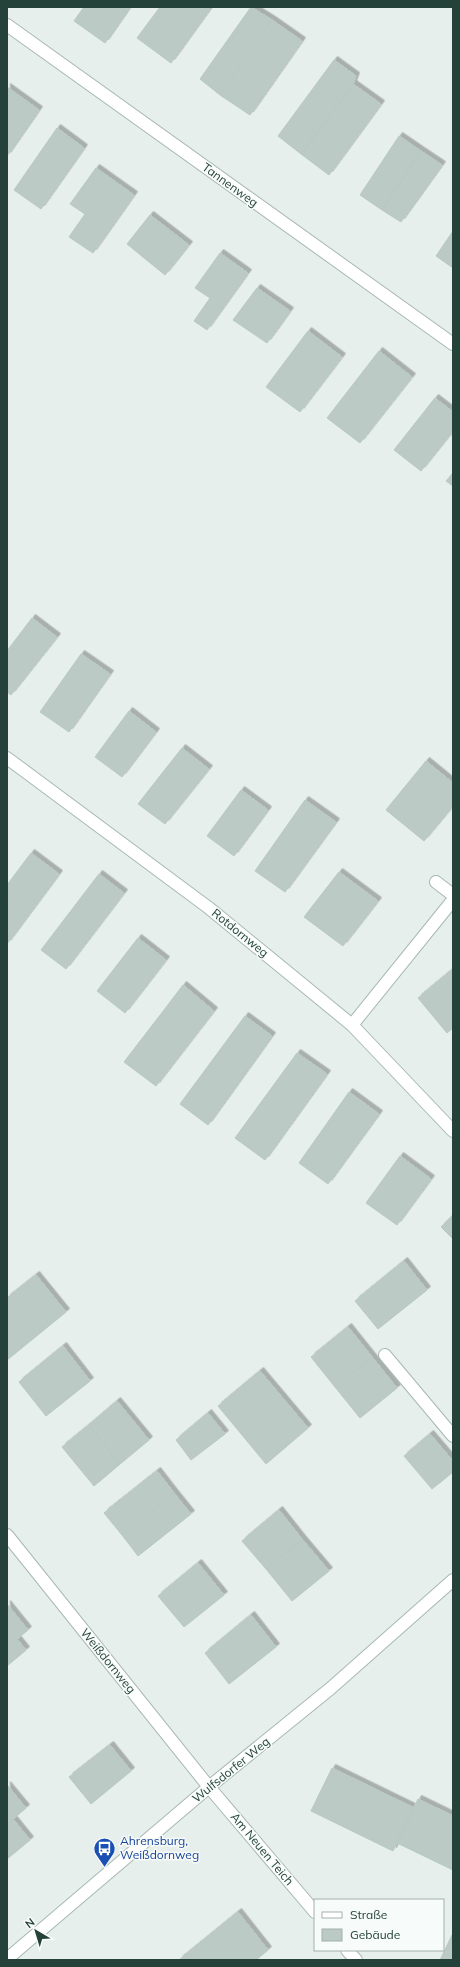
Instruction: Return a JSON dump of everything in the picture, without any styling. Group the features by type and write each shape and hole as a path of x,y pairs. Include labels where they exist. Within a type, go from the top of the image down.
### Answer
{"street":[{"name":"Tannenweg","path":"7,25 453,344"},
{"name":"Rotdornweg","path":"7,758 209,908 352,1025 453,1131"},
{"path":"436,882 453,896"},
{"path":"352,1025 453,900"},
{"path":"385,1356 453,1436"},
{"name":"Weißdornweg","path":"7,1535 209,1787"},
{"name":"Wulfsdorfer Weg","path":"7,1959 209,1787 331,1688 453,1580"},
{"name":"Am Neuen Teich","path":"209,1787 314,1911"},
{"path":"348,1951 356,1960"}],"building":[{"path":"84,7 130,7 105,43 74,21"},
{"path":"160,7 207,7 210,9 171,63 137,38"},
{"path":"251,7 272,20 220,95 200,79"},
{"path":"272,20 302,41 250,115 220,95"},
{"path":"334,60 356,76 353,84 301,154 278,136"},
{"path":"353,84 381,104 329,175 301,154"},
{"path":"7,87 39,110 7,156"},
{"path":"57,128 84,148 41,209 14,190"},
{"path":"399,136 421,151 382,210 360,195"},
{"path":"421,151 442,165 401,222 382,210"},
{"path":"96,168 134,195 93,253 69,237 85,214 70,204"},
{"path":"150,215 189,245 165,275 127,244"},
{"path":"453,231 453,268 436,256"},
{"path":"220,253 248,273 207,330 194,321 210,298 195,288"},
{"path":"257,288 290,311 267,343 233,320"},
{"path":"308,331 342,357 300,412 266,387"},
{"path":"379,351 412,377 360,443 327,418"},
{"path":"435,398 453,412 453,431 421,471 394,450"},
{"path":"453,473 453,486 446,481"},
{"path":"32,618 57,637 11,695 7,692 7,651"},
{"path":"81,654 110,674 69,732 40,712"},
{"path":"129,711 156,732 122,777 95,757"},
{"path":"182,748 209,769 165,824 138,804"},
{"path":"426,761 453,783 453,806 424,841 386,810"},
{"path":"241,790 268,810 234,856 207,836"},
{"path":"305,800 336,822 285,892 255,871"},
{"path":"31,853 59,874 27,917 7,901 7,885"},
{"path":"339,872 378,901 343,946 304,917"},
{"path":"99,874 124,893 66,969 41,950"},
{"path":"7,901 27,917 7,944"},
{"path":"138,938 166,960 125,1013 97,991"},
{"path":"453,969 453,1028 447,1033 418,998"},
{"path":"183,985 214,1011 193,1038 161,1014"},
{"path":"161,1014 193,1038 156,1086 124,1062"},
{"path":"245,1016 272,1036 208,1125 180,1104"},
{"path":"297,1053 327,1074 265,1160 235,1138"},
{"path":"349,1092 379,1114 328,1184 299,1163"},
{"path":"400,1156 431,1179 397,1225 366,1203"},
{"path":"453,1215 453,1239 441,1227"},
{"path":"404,1261 427,1290 378,1329 355,1301"},
{"path":"36,1275 66,1312 7,1360 7,1298"},
{"path":"348,1327 372,1357 335,1387 311,1357"},
{"path":"63,1346 90,1381 46,1416 19,1382"},
{"path":"372,1357 397,1388 360,1418 335,1387"},
{"path":"260,1371 308,1428 266,1464 218,1406"},
{"path":"117,1401 149,1440 120,1464 89,1425"},
{"path":"208,1413 225,1434 191,1460 176,1440"},
{"path":"89,1425 120,1464 94,1486 62,1447"},
{"path":"430,1434 453,1461 453,1472 432,1489 404,1456"},
{"path":"157,1471 174,1493 122,1535 104,1513"},
{"path":"174,1493 191,1514 138,1556 122,1535"},
{"path":"279,1510 302,1539 266,1569 242,1541"},
{"path":"302,1539 329,1571 292,1601 266,1569"},
{"path":"198,1563 224,1595 184,1627 158,1596"},
{"path":"7,1604 28,1630 17,1639 26,1650 7,1666"},
{"path":"251,1615 276,1647 229,1684 205,1653"},
{"path":"110,1745 131,1771 91,1804 69,1777"},
{"path":"332,1768 414,1808 393,1851 311,1811"},
{"path":"7,1785 26,1808 13,1819 30,1840 7,1859"},
{"path":"418,1799 453,1816 453,1870 397,1843"},
{"path":"238,1912 268,1950 256,1960 179,1960"},
{"path":"452,1935 453,1960 440,1960"}],"place":[{"name":"Ahrensburg, Weißdornweg","path":"105,1868"}]}
